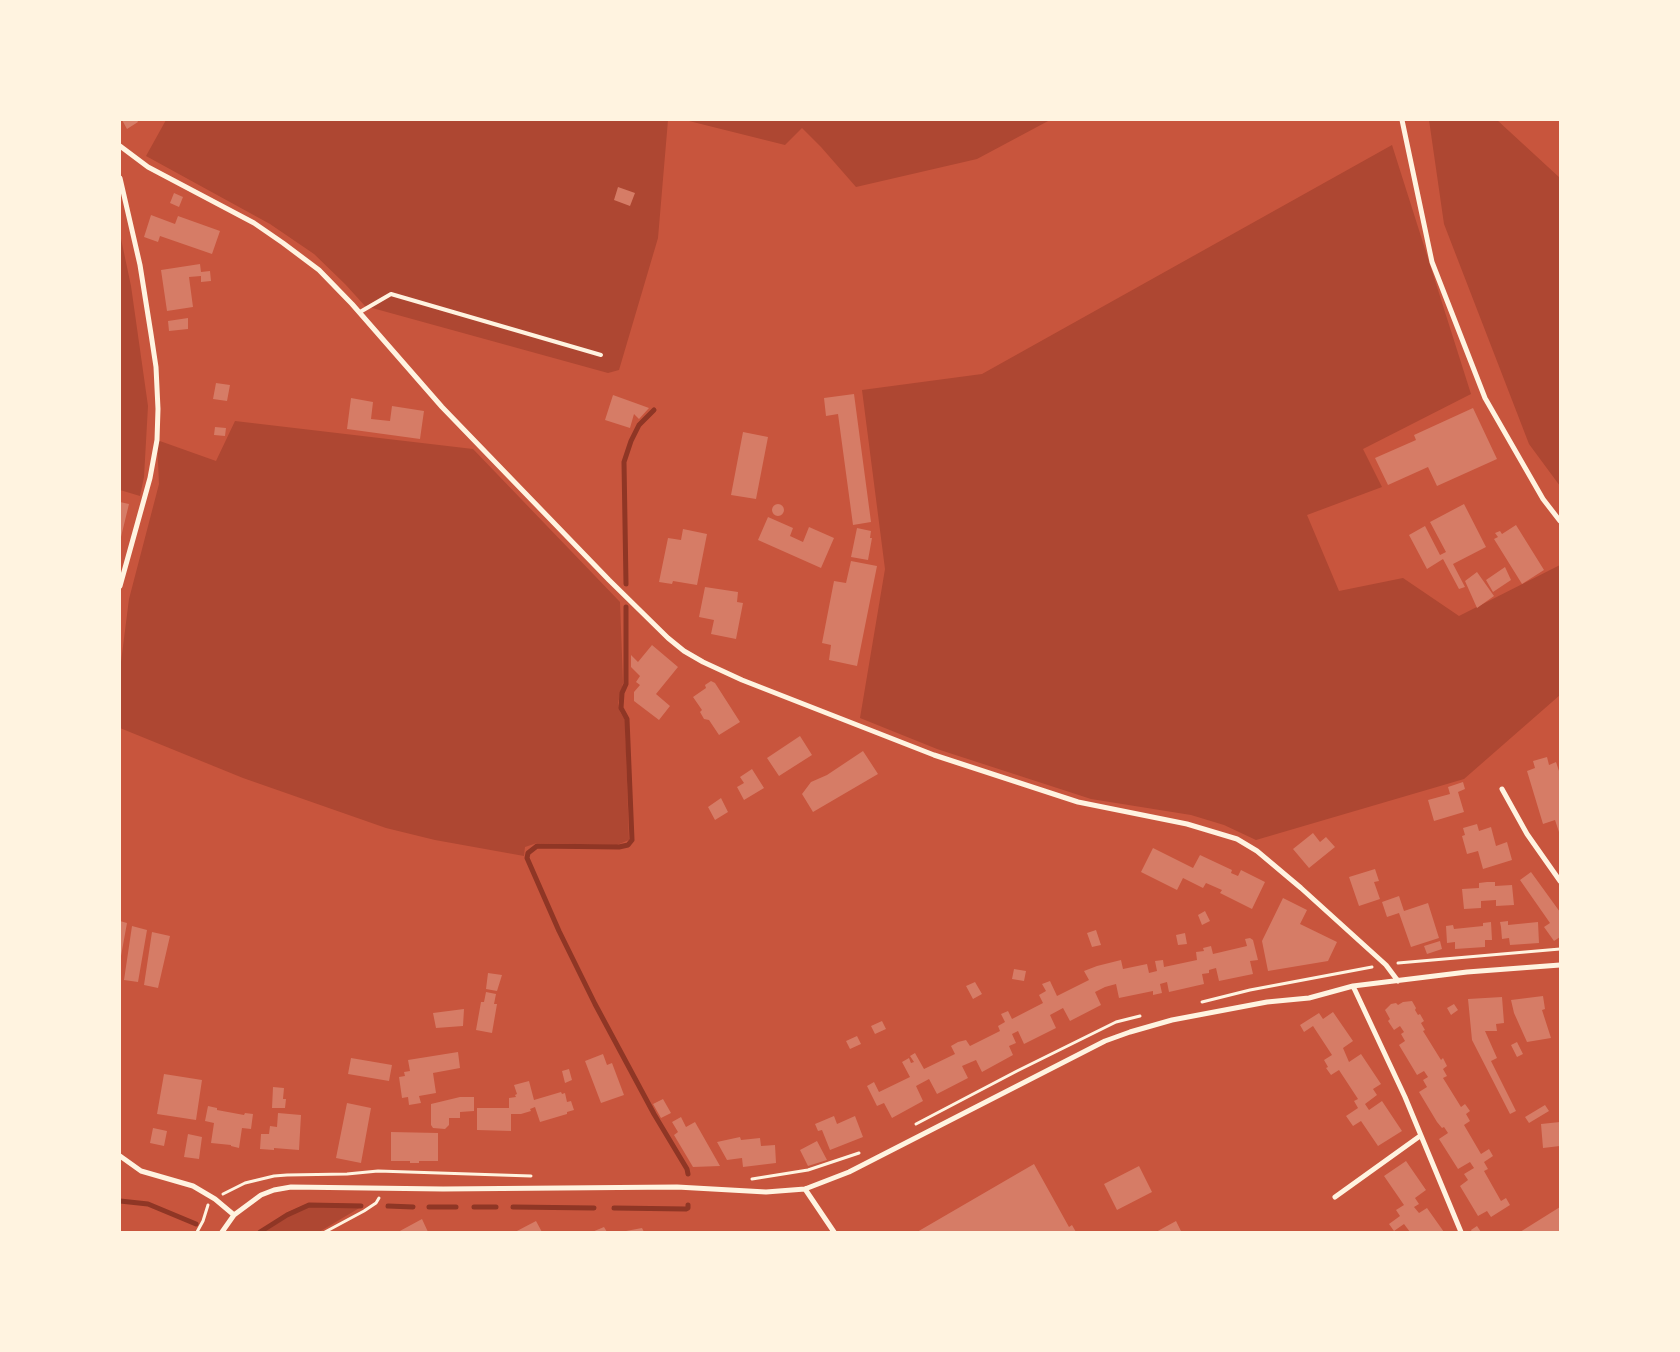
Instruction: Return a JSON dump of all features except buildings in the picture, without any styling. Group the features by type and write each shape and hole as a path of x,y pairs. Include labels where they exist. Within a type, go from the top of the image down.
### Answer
{"street":[{"path":"1402,120 1432,262 1485,398 1543,499 1560,521"},
{"path":"120,146 148,167 254,223 283,242 319,270 360,312 442,407 609,580 668,638 684,651 742,680 934,755 1078,802 1187,824 1237,839 1257,851 1301,888 1386,964 1398,981"},
{"path":"120,178 140,265 150,324 156,367 158,409 157,440 150,478 120,586"},
{"path":"1502,789 1527,834 1560,881"},
{"path":"222,1232 234,1215 261,1195 291,1187 443,1189 678,1187 766,1192 805,1188 848,1172 1105,1041 1130,1032 1172,1020 1267,1002 1309,998 1353,986 1467,972 1560,965"},
{"path":"1353,986 1405,1097 1461,1232"},
{"path":"1335,1197 1420,1136"},
{"path":"120,1156 141,1171 193,1186 215,1199 234,1215"},
{"path":"805,1188 834,1232"}],"lane":[{"path":"360,312 391,294 601,355"}],"path":[{"path":"1193,1004 1250,990 1386,964 1560,949"},
{"path":"914,1125 1116,1022 1145,1015"},
{"path":"743,1179 808,1170 861,1152"},
{"path":"197,1232 207,1207 215,1199 245,1183 274,1176 287,1174 347,1174 378,1171 537,1176"},
{"path":"325,1232 376,1203 380,1196 381,1187"}],"shaded area":[{"path":"166,120 668,120 658,238 619,370 608,373 365,306 314,254 270,224 146,156"},
{"path":"685,120 1050,120 977,159 856,187 802,128 785,145"},
{"path":"1429,120 1497,120 1560,178 1560,486 1529,444 1444,224"},
{"path":"1392,145 1471,394 1363,449 1382,487 1307,515 1339,591 1403,578 1459,616 1560,565 1560,695 1464,779 1256,840 1224,825 1191,815 1091,799 937,749 860,718 885,569 862,390 982,374"},
{"path":"120,234 131,286 148,406 144,477 140,496 120,490"},
{"path":"235,421 473,449 620,602 623,683 618,703 620,712 625,720 629,840 617,845 537,843 525,847 524,856 435,840 386,828 243,778 120,728 120,670 129,599 159,484 157,440 216,461"},
{"path":"309,1203 362,1204 361,1207 319,1232 258,1232 286,1213"}],"waterway":[{"path":"626,584 624,462 639,425 654,410"},
{"path":"626,607 626,684 622,693 621,708 627,719 632,840 628,845 619,847 537,846 528,853 527,858 559,931 595,1004 654,1114 687,1169 688,1174"},
{"path":"120,1201 148,1204 196,1224"},
{"path":"260,1232 287,1215 309,1205 361,1206"},
{"path":"614,1208 686,1209 688,1205"},
{"path":"388,1206 413,1207"},
{"path":"429,1207 456,1207"},
{"path":"474,1207 496,1207"},
{"path":"513,1207 594,1208"}]}
